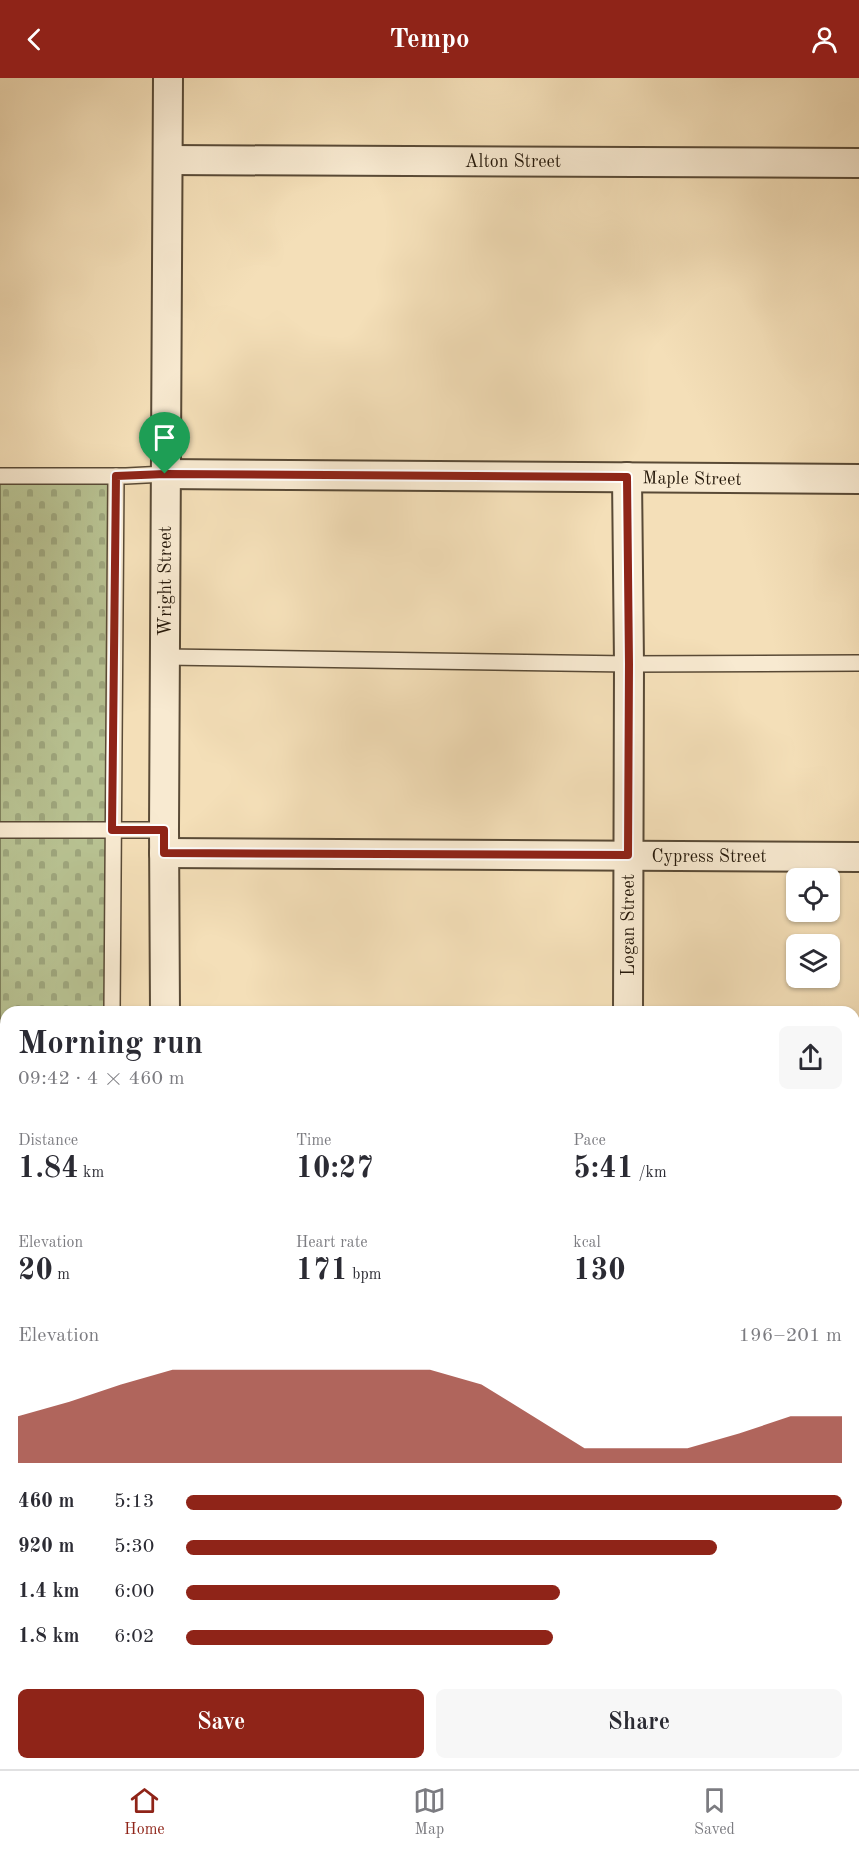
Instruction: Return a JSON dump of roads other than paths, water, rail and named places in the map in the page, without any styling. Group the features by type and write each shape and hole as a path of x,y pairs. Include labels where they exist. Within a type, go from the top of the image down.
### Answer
{"street":[{"name":"Wright Street","path":"165,1006 168,78"},
{"name":"Alton Street","path":"168,160 859,163"},
{"name":"Maple Street","path":"165,474 859,479"},
{"name":"Logan Street","path":"627,477 628,1006"},
{"name":"Cypress Street","path":"164,841 628,855 859,857"}],"lane":[{"path":"0,476 165,474"},
{"path":"112,1006 116,476"},
{"path":"165,657 629,664 859,663"},
{"path":"0,830 112,830 164,841"}]}
